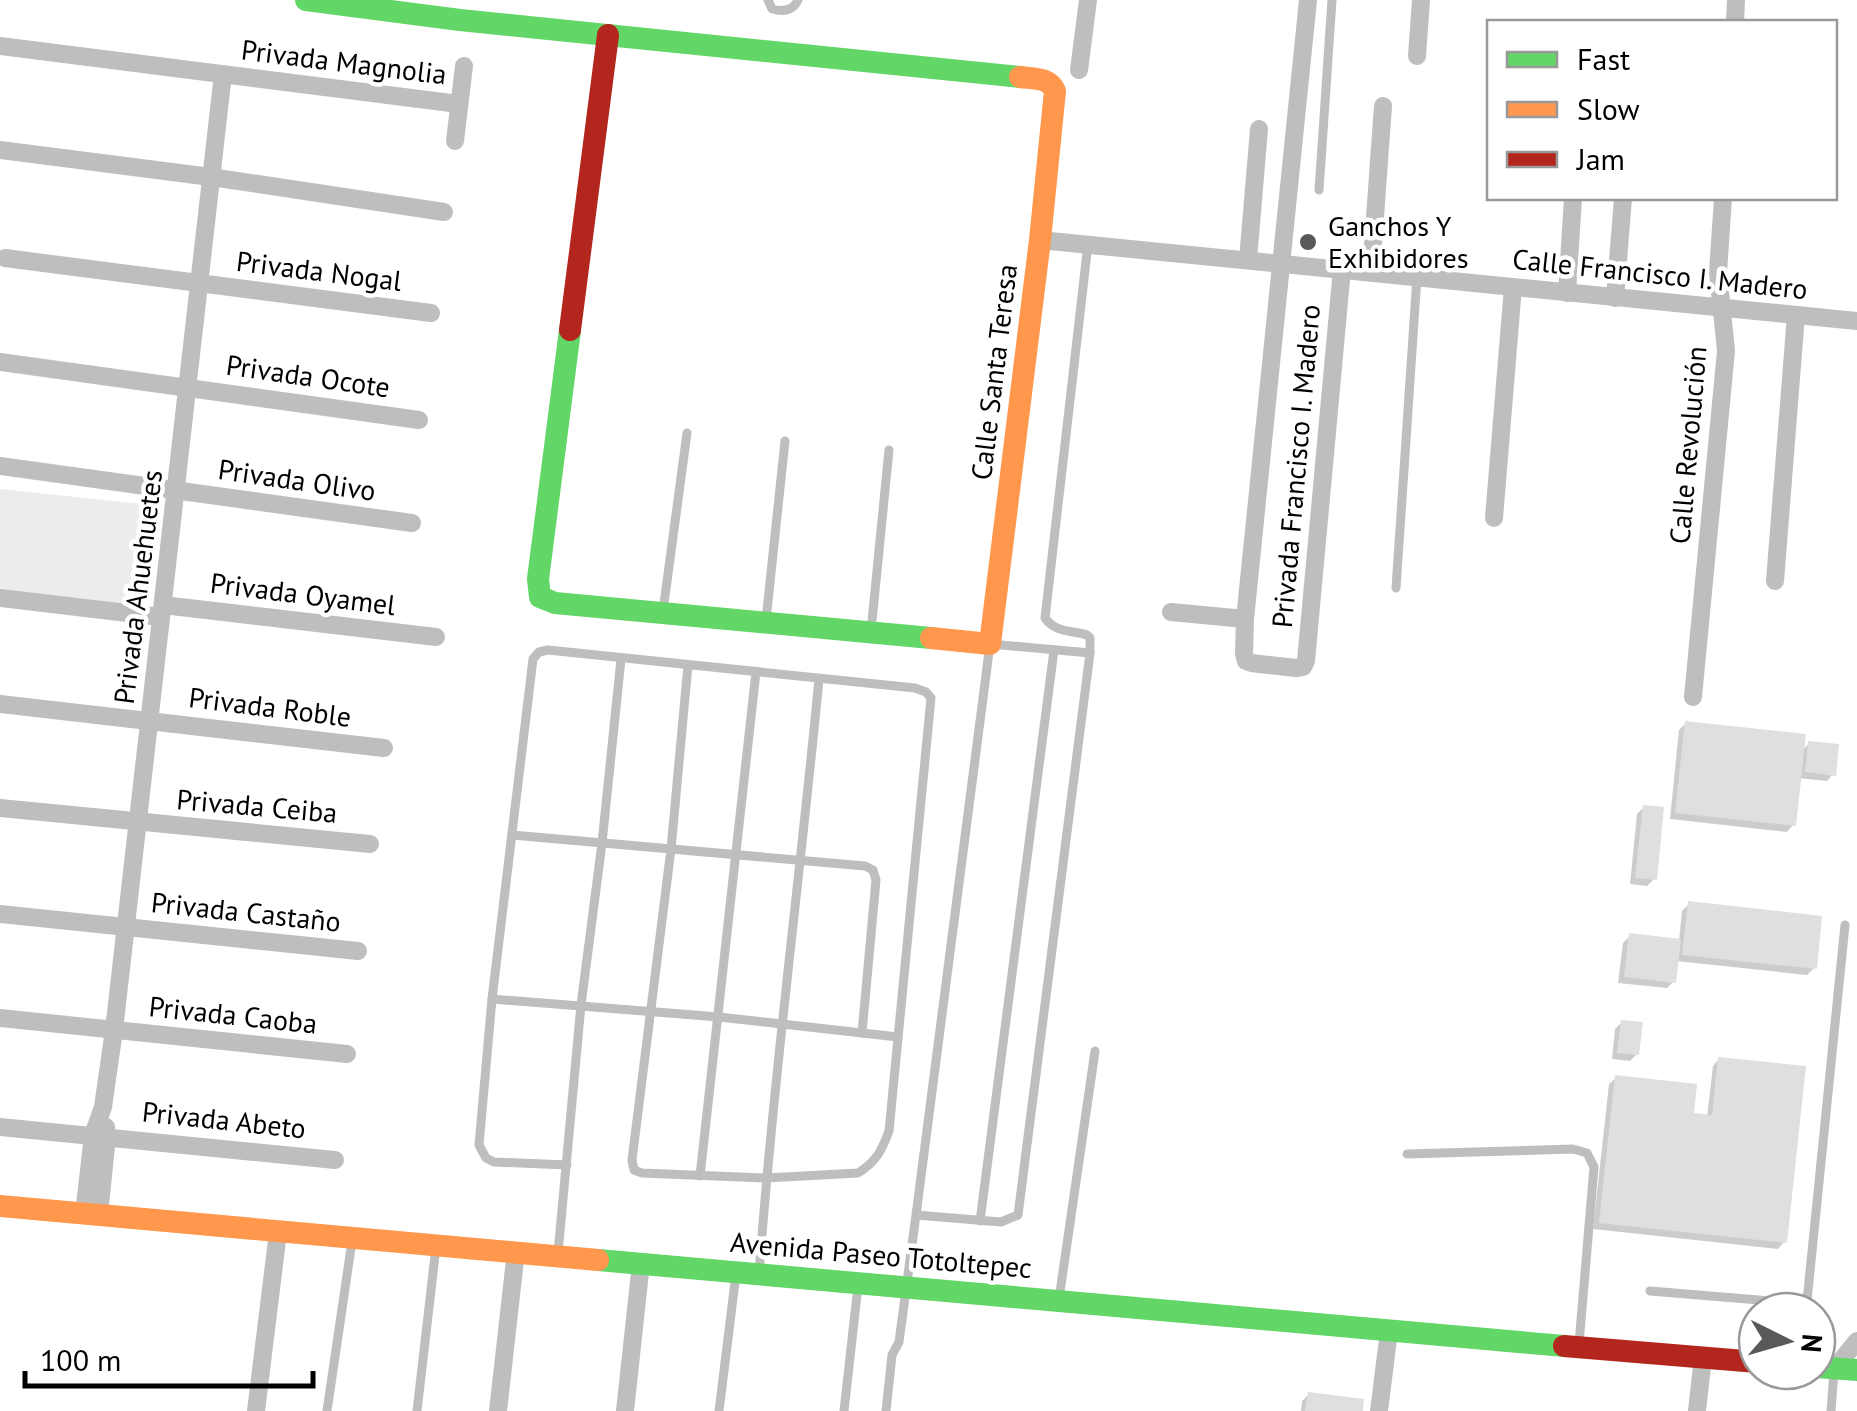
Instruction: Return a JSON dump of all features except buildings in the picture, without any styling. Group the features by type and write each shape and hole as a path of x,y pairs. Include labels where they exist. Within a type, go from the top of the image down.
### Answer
{"street":[{"name":"Calle Santa Teresa","path":"306,0 460,20 1046,80 1052,84 1055,91 1040,240 990,644"},
{"path":"1078,70 1088,0"},
{"path":"1170,612 1245,620 1308,0"},
{"path":"1417,56 1421,0"},
{"path":"608,35 538,579 540,597 555,603 990,644"},
{"name":"Privada Magnolia","path":"0,46 458,104"},
{"name":"Privada Magnolia","path":"455,141 464,66"},
{"name":"Privada Ahuehuetes","path":"92,1214 223,74"},
{"path":"1372,272 1383,106"},
{"path":"1248,260 1259,129"},
{"path":"0,150 444,212"},
{"path":"1567,293 1572,200"},
{"path":"1616,298 1623,200"},
{"name":"Calle Revolución","path":"1693,697 1726,350 1718,272 1723,200"},
{"name":"Calle Francisco I. Madero","path":"1040,240 1857,321"},
{"name":"Privada Nogal","path":"5,258 431,313"},
{"name":"Privada Francisco I. Madero","path":"1245,620 1246,660 1296,668 1306,661 1342,269"},
{"path":"1494,518 1513,287"},
{"path":"1775,581 1796,314"},
{"name":"Privada Ocote","path":"0,362 419,420"},
{"name":"Privada Olivo","path":"0,466 412,524"},
{"name":"Privada Oyamel","path":"0,598 436,637"},
{"name":"Privada Roble","path":"0,704 384,748"},
{"name":"Privada Ceiba","path":"0,808 370,844"},
{"name":"Privada Castaño","path":"0,914 358,952"},
{"name":"Privada Caoba","path":"0,1018 347,1054"},
{"name":"Privada Abeto","path":"0,1127 335,1160"},
{"name":"Avenida Paseo Totoltepec","path":"0,1206 1737,1360"},
{"path":"256,1411 278,1232"},
{"path":"498,1411 516,1251"},
{"path":"625,1411 641,1262"},
{"path":"1379,1411 1390,1332"},
{"path":"1837,1367 1857,1341"},
{"path":"1697,1411 1703,1357"}],"lane":[{"path":"768,0 772,10 781,12 790,10 798,0"},
{"path":"1319,190 1332,0"},
{"path":"916,1215 1001,1222 1018,1215 1090,653 1088,635 1058,630 1045,618 1088,244"},
{"path":"1396,588 1417,277"},
{"path":"663,613 687,433"},
{"path":"766,622 785,441"},
{"path":"870,634 889,450"},
{"path":"990,644 1090,653"},
{"name":"Calle Santa Teresa","path":"886,1411 892,1355 899,1342 990,644"},
{"path":"566,1165 494,1162 481,1152 479,1144 492,998 534,659 548,650 915,688 931,698 889,1131 871,1165 858,1173 766,1178 642,1174 634,1170 632,1160 671,848 688,665"},
{"path":"980,1220 1054,650"},
{"path":"558,1255 620,658"},
{"path":"700,1176 756,672"},
{"path":"718,1411 766,1178 819,679"},
{"path":"512,835 866,866 873,870 876,880 862,1033"},
{"path":"1808,1291 1845,925"},
{"path":"492,998 718,1017 898,1038"},
{"path":"1058,1302 1096,1051"},
{"path":"1407,1154 1573,1149 1588,1153 1594,1167 1579,1347"},
{"path":"327,1411 352,1238"},
{"path":"417,1411 436,1245"},
{"path":"844,1411 858,1283"},
{"path":"1650,1291 1737,1300"}],"shaded area":[{"path":"0,489 151,505 137,610 0,591"}],"traffic: fast":[{"path":"306,0 460,20 1020,77"},
{"path":"570,330 538,579 540,597 555,603 931,638"},
{"path":"598,1260 1564,1346"},
{"path":"1837,1368 1857,1370"}],"traffic: slow":[{"path":"931,638 990,644 1055,91 1045,81 1020,77"},
{"path":"0,1206 598,1260"}],"traffic: jam":[{"path":"570,330 608,35"},
{"path":"1564,1346 1737,1360"}],"place":[{"name":"Ganchos Y Exhibidores","path":"1308,242"}]}
